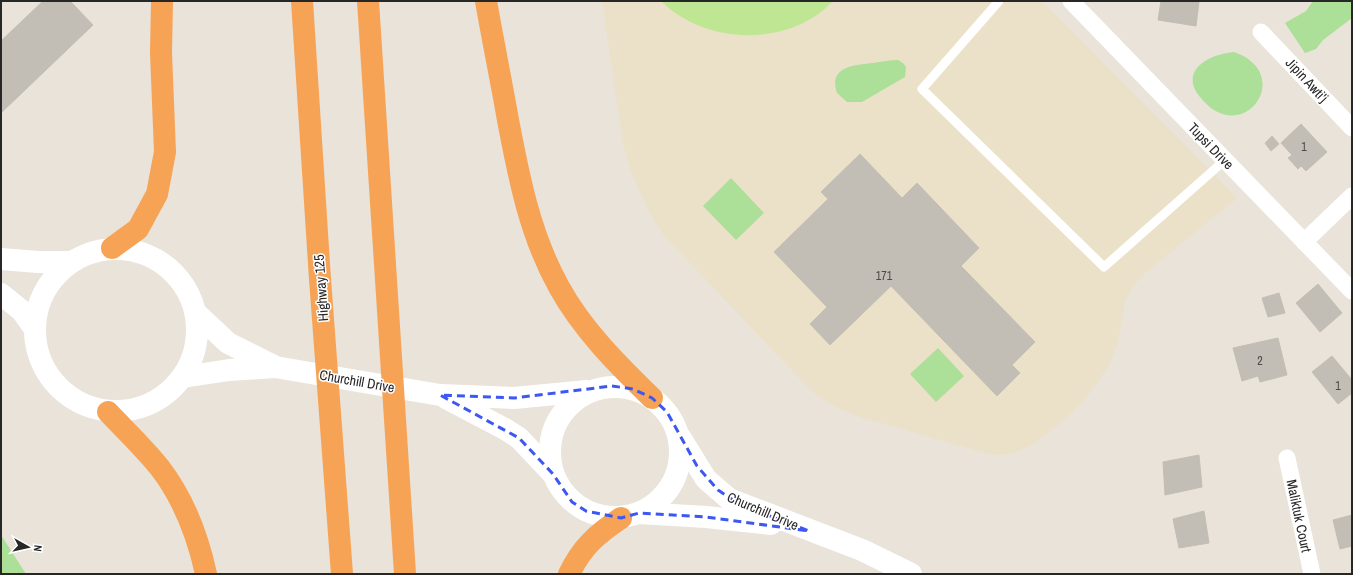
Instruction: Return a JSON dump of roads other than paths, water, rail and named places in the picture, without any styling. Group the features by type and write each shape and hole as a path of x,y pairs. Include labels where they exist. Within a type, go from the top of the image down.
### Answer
{"highway":[{"path":"112,248 138,229 157,194 165,152 161,53 162,1"},
{"name":"Highway 125","path":"302,1 320,279 342,574"},
{"path":"368,1 405,574"},
{"path":"486,1 522,192 545,260 559,287 583,323 618,364 652,398"},
{"path":"108,412 160,468 176,491 194,532 206,574"},
{"path":"569,574 586,545 597,534 630,516"}],"main road":[{"path":"112,248 135,250 156,258 174,272 188,291 196,313 198,336 193,357 184,377 163,397 137,410 108,412 79,403 54,385 39,358 34,328 40,298 57,272 82,255 112,248"},
{"path":"1,259 38,262 72,262"},
{"path":"1,294 22,311 34,328"},
{"name":"Churchill Drive","path":"196,313 228,343 275,367"},
{"name":"Churchill Drive","path":"184,377 229,370 275,367 440,395 514,398 592,390"},
{"path":"612,386 633,389 652,398 667,412 677,431 680,452 676,476 669,489 656,504 630,516 602,517 586,512 568,498 560,489 553,474 549,458 551,436 560,416 573,401 592,390 612,386"},
{"name":"Churchill Drive","path":"440,395 514,435 540,459 553,474"},
{"name":"Churchill Drive","path":"677,431 706,479 718,490 739,504 862,550 911,574"},
{"name":"Churchill Drive","path":"630,516 728,519 809,531"}],"street":[{"name":"Tupsi Drive","path":"1071,1 1352,291"},
{"name":"Jipin Awti'j","path":"1261,32 1352,128"},
{"path":"1304,242 1352,196"},
{"name":"Maliktuk Court","path":"1287,458 1312,574"}],"lane":[{"path":"999,1 922,89 1104,267 1225,160"}]}
